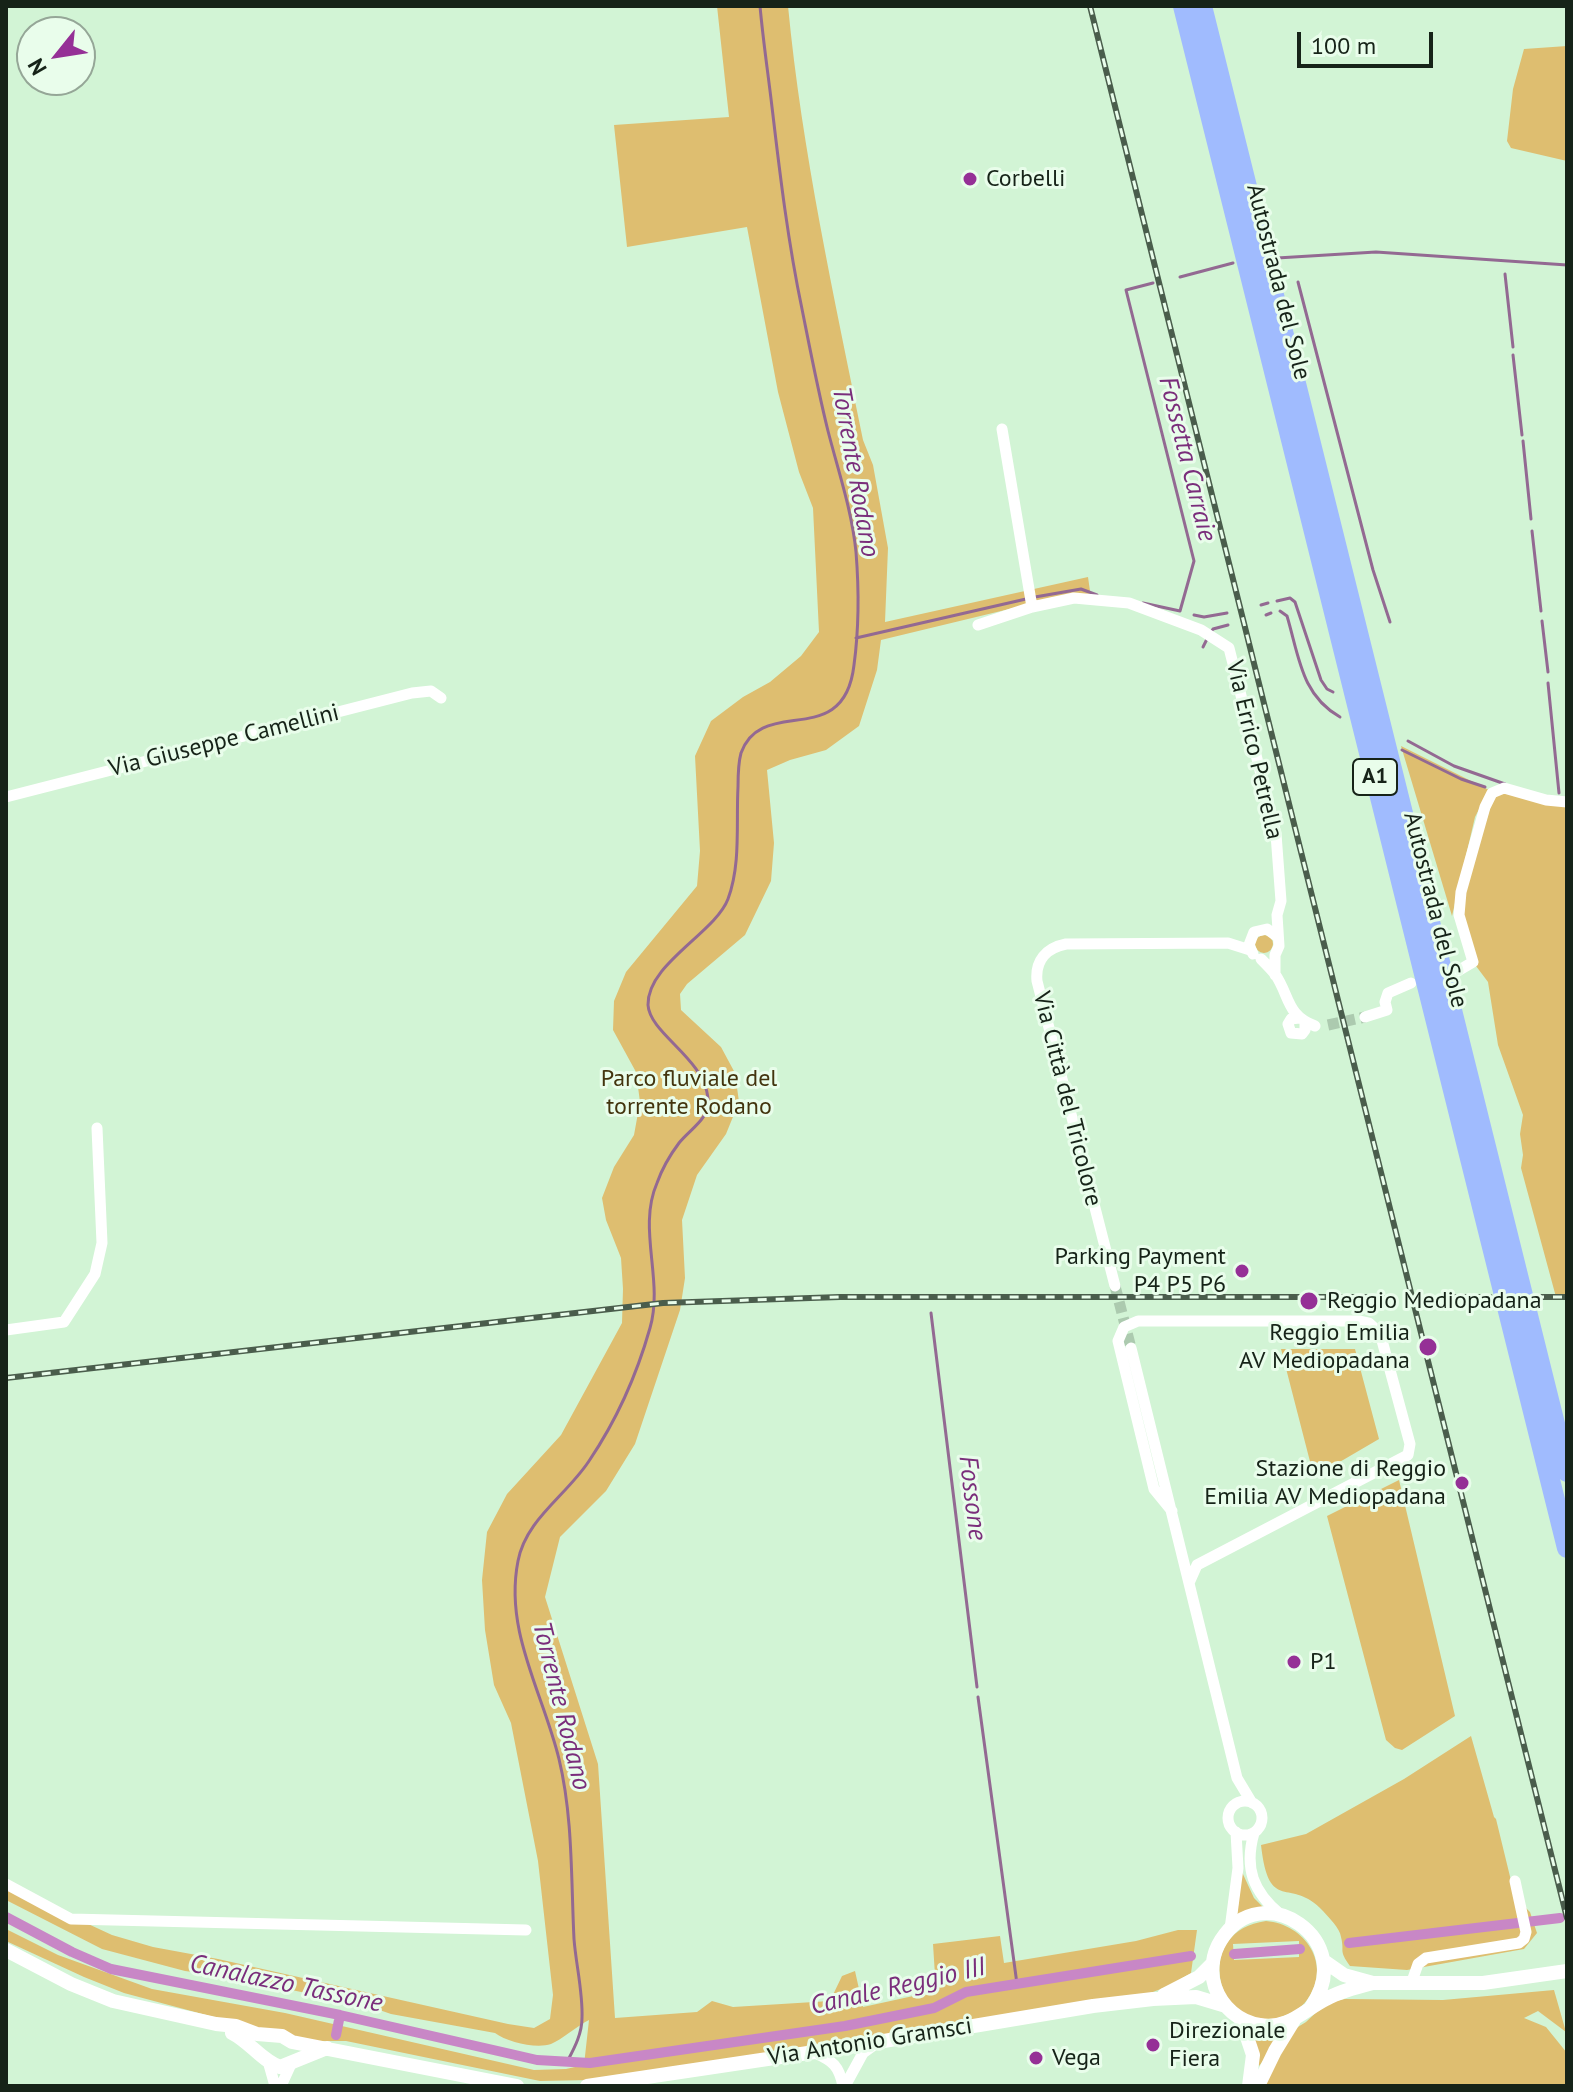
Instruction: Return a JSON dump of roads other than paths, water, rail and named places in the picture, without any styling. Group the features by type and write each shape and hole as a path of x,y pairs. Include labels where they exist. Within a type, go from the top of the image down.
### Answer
{"highway":[{"name":"Autostrada del Sole","path":"1183,6 1567,1548"},
{"name":"Autostrada del Sole","path":"1202,6 1567,1472"}],"street":[{"path":"1002,429 1032,607"},
{"name":"Via Errico Petrella","path":"978,625 1032,607 1074,598 1129,603 1201,630 1229,648 1275,828 1281,901 1277,915"},
{"name":"Via Giuseppe Camellini","path":"6,797 412,693 431,691 441,698"},
{"path":"1456,972 1473,962 1459,908 1482,816 1492,793 1504,788 1546,800 1567,802"},
{"path":"1228,943 1251,936 1277,915"},
{"path":"1275,975 1275,955 1279,946 1277,915"},
{"path":"1262,928 1271,930 1278,937"},
{"path":"1250,950 1251,936"},
{"path":"1228,943 1250,950 1261,959 1275,975 1289,1006 1307,1024"},
{"name":"Via Città del Tricolore","path":"1115,1286 1037,981 1038,963 1045,953 1066,944 1228,943"},
{"path":"1261,959 1275,955"},
{"path":"1365,1017 1387,1010 1385,1002 1388,993 1411,983"},
{"path":"6,1330 64,1322 95,1274 102,1243 97,1128"},
{"path":"1172,1511 1154,1489 1118,1341 1124,1327 1138,1321 1360,1321 1369,1323 1380,1333 1410,1444 1408,1455 1197,1565 1189,1583"},
{"path":"1131,1348 1237,1778 1262,1816 1248,1856 1251,1878 1268,1904 1281,1915"},
{"path":"1230,1929 1238,1868 1236,1832 1228,1818 1237,1778"},
{"path":"1232,1808 1241,1802 1252,1803"},
{"path":"1236,1832 1245,1835 1254,1833"},
{"path":"1411,1984 1418,1964 1426,1958 1519,1943 1524,1939 1526,1932 1515,1881"},
{"path":"6,1884 71,1919 526,1930"},
{"path":"1230,1929 1250,1917 1281,1915 1299,1922 1313,1935 1324,1961 1324,1981 1311,2007"},
{"name":"Via Antonio Gramsci","path":"1226,2006 1213,1981 1213,1963 1218,1944 1230,1929"},
{"path":"6,1950 103,1998 274,2037 282,2036 292,2042 517,2086"},
{"path":"1324,1961 1344,1975 1373,1983 1483,1983 1567,1971"},
{"name":"Via Antonio Gramsci","path":"1153,1999 1199,1977 1213,1963"},
{"path":"1258,2086 1294,2020 1311,2007 1345,1991 1373,1983"},
{"name":"Via Antonio Gramsci","path":"587,2086 1153,1999 1203,1997 1226,2006 1241,2019"},
{"path":"1241,2019 1267,2026 1294,2020"},
{"path":"1241,2019 1253,2055 1249,2086"},
{"path":"216,2024 246,2040 280,2067 328,2047"},
{"path":"274,2037 265,2048 275,2086"},
{"path":"281,2086 296,2051 292,2042"},
{"path":"844,2086 863,2053 876,2043"},
{"path":"839,2069 841,2057 848,2047 858,2062"},
{"path":"814,2052 831,2060 839,2069 844,2086"}],"waterway":[{"name":"Torrente Rodano","path":"568,2060 576,2045 582,2018 574,1939 569,1826 559,1759 527,1662 516,1612 518,1561 522,1546 538,1520 580,1474 599,1446 632,1380 654,1310 649,1218 652,1200 669,1157 703,1117 708,1105 704,1084 697,1071 651,1016 648,1005 651,990 669,962 710,924 728,899 736,858 739,761 751,736 766,727 819,716 835,707 847,691 856,651 858,594 854,537 821,401 793,259 760,6"},
{"name":"Fossetta Carraie","path":"1277,258 1376,252 1567,265"},
{"name":"Fossetta Carraie","path":"1180,277 1233,263"},
{"path":"1505,274 1513,347"},
{"path":"1298,282 1373,570 1390,622"},
{"name":"Fossetta Carraie","path":"1143,603 1180,611 1194,561 1126,290 1153,283"},
{"path":"1513,355 1522,435"},
{"path":"1523,441 1531,519"},
{"path":"1532,531 1541,611"},
{"name":"Fossetta Carraie","path":"1035,597 1081,589 1097,595"},
{"path":"1277,601 1290,598 1295,602 1321,680 1333,692"},
{"name":"Fossetta Carraie","path":"856,638 1026,599"},
{"path":"1261,605 1268,603"},
{"path":"1280,611 1287,616 1309,686 1317,698 1340,717"},
{"path":"1194,615 1204,617 1227,613"},
{"path":"1266,615 1271,613"},
{"path":"1542,621 1548,672"},
{"path":"1211,632 1228,625"},
{"path":"1203,647 1208,637"},
{"path":"1548,683 1559,793"},
{"path":"1408,741 1454,766 1505,784"},
{"path":"1402,750 1461,779 1485,787"},
{"name":"Fossone","path":"931,1313 977,1687"},
{"name":"Fossone","path":"978,1697 1017,1984"},
{"name":"Canale Reggio III","path":"6,1917 111,1969 340,2015 537,2060 590,2063 845,2026 934,2008 966,1992 1191,1956"},
{"name":"Canale Reggio III","path":"1349,1943 1560,1918"},
{"name":"Canale Reggio III","path":"1234,1954 1300,1949"},
{"name":"Canalazzo Tassone","path":"336,2035 340,2015"}],"tunnel":[{"path":"1328,1025 1365,1017"},
{"path":"1115,1286 1131,1348"}],"railway":[{"path":"1090,6 1567,1918"},
{"path":"6,1378 663,1303 840,1297 1382,1297"},
{"path":"1450,1297 1490,1297"},
{"path":"1535,1297 1567,1297"}],"place":[{"name":"Corbelli","path":"970,179"},
{"name":"Parking Payment P4 P5 P6","path":"1242,1271"},
{"name":"Reggio Mediopadana","path":"1309,1301"},
{"name":"Reggio Emilia AV Mediopadana","path":"1428,1347"},
{"name":"Stazione di Reggio Emilia AV Mediopadana","path":"1462,1483"},
{"name":"P1","path":"1294,1662"},
{"name":"Direzionale Fiera","path":"1153,2045"},
{"name":"Vega","path":"1036,2058"}],"park label":[{"name":"Parco fluviale del torrente Rodano","path":"689,1093"}]}
